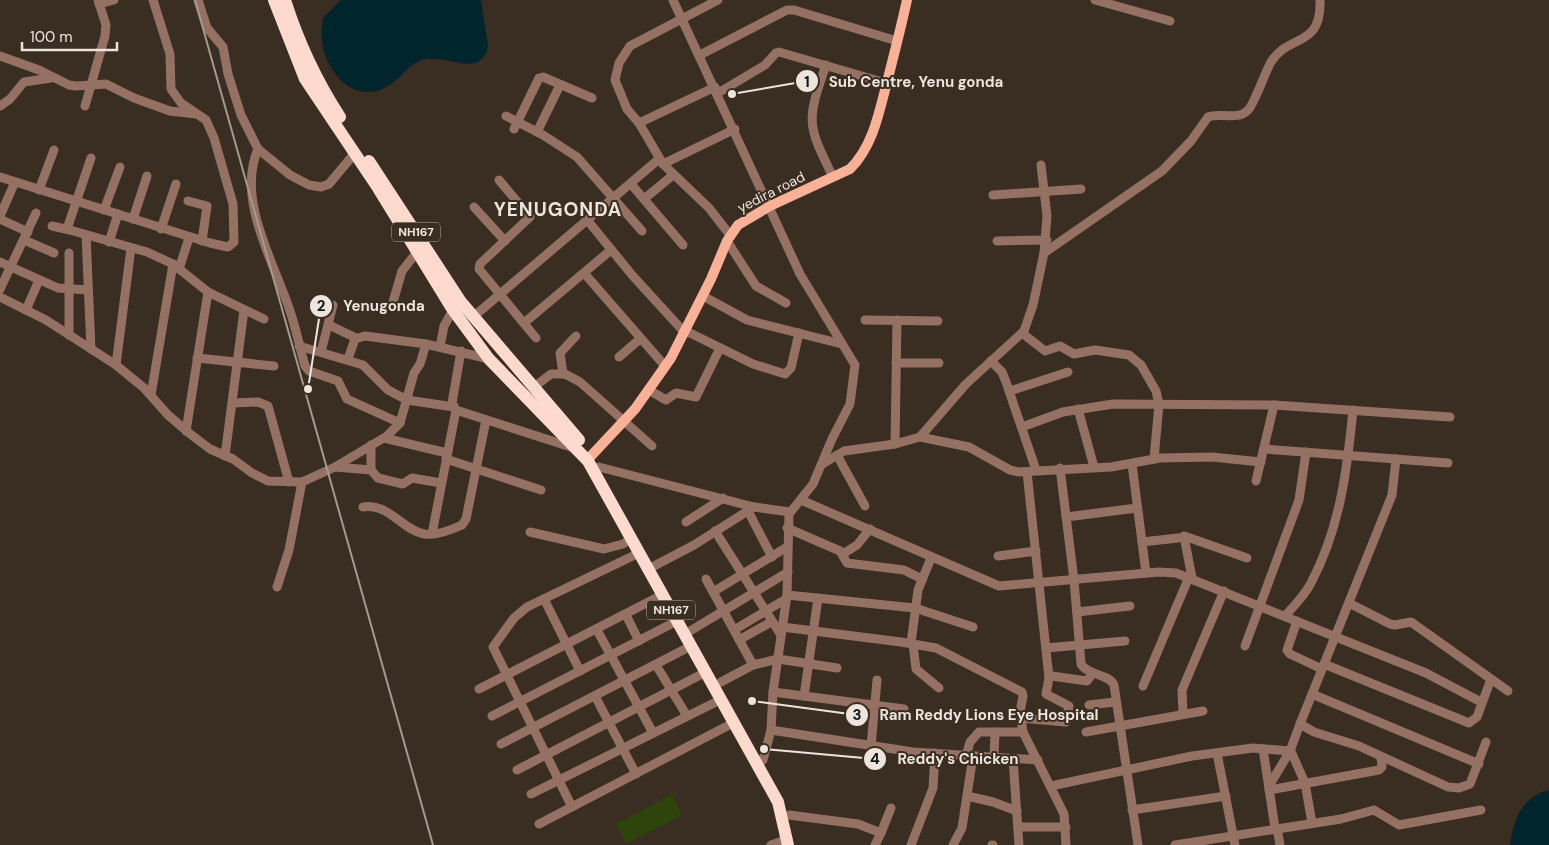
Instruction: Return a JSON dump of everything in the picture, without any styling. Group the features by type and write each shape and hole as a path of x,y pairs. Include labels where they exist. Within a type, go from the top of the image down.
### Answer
{"highway":[{"name":"NH167","path":"274,0 305,79 453,310 489,358 588,461 778,802 791,843"},
{"name":"NH167","path":"285,0 296,35 324,93 461,302 591,456 612,486 690,631 721,682 764,760 789,815 791,843"}],"main road":[{"name":"yedira road","path":"591,456 624,422 665,366 686,332 729,238 738,225 770,206 834,178 850,169 860,158 875,126 907,0"}],"street":[{"path":"85,106 106,30 98,2 114,0"},
{"path":"0,177 189,238 228,246 234,242 235,228 232,204 214,138 206,120 181,103 171,90 170,54 153,0"},
{"path":"198,0 207,28 223,48 225,64 242,115 258,149 290,175 309,185 321,187 329,184 354,154"},
{"path":"673,0 717,90 806,285 855,365 852,399 813,484 790,512 787,547 787,597 773,692 771,730 764,760"},
{"path":"718,0 630,46 619,63 616,84 627,109 639,123 661,162 709,208 729,238 756,286 786,303"},
{"path":"1096,0 1170,21"},
{"path":"1044,252 1162,171 1191,141 1208,117 1242,114 1249,110 1258,88 1276,56 1300,42 1312,32 1320,19 1320,0"},
{"path":"700,55 787,10 794,10 897,41"},
{"path":"639,123 717,90 765,65 776,53 826,65 886,83"},
{"path":"0,56 39,70 51,78 76,86 106,84 134,98 170,111 197,114"},
{"path":"826,65 812,105 812,123 815,140 834,178"},
{"path":"0,106 10,100 24,82 51,78"},
{"path":"516,125 539,78 592,98"},
{"path":"537,132 560,85"},
{"path":"506,116 516,125 537,132 577,157 642,231"},
{"path":"473,317 501,296 631,184 661,162 735,129"},
{"path":"258,149 250,176 255,210 270,260 290,311 307,370 338,381 347,399 400,423"},
{"path":"38,190 54,150"},
{"path":"70,230 68,226 91,158"},
{"path":"920,437 966,384 1022,333 1028,324 1046,240 1041,164"},
{"path":"104,210 120,167"},
{"path":"644,199 673,175"},
{"path":"133,219 147,176"},
{"path":"499,180 530,215 479,266 480,271 536,338"},
{"path":"15,182 0,218 54,253"},
{"path":"161,229 176,184"},
{"path":"631,184 683,245"},
{"path":"993,195 1081,189"},
{"path":"188,200 207,206 202,241"},
{"path":"474,208 505,240"},
{"path":"0,289 36,213"},
{"path":"109,242 118,214"},
{"path":"588,221 611,250 686,332 753,364 785,374 791,368 799,333"},
{"path":"52,226 132,248 176,266 208,292 264,319"},
{"path":"86,235 91,349"},
{"path":"151,395 176,266 189,238"},
{"path":"997,242 1046,240"},
{"path":"116,365 132,248"},
{"path":"524,323 611,250"},
{"path":"393,302 402,271 417,252"},
{"path":"68,253 70,290 69,335"},
{"path":"0,262 58,288 88,290"},
{"path":"584,273 665,366"},
{"path":"26,310 40,280"},
{"path":"186,431 208,292"},
{"path":"703,296 746,320 842,344"},
{"path":"0,297 69,335 116,365 151,395 186,431 210,449 226,456 252,474 268,481 302,482 335,467 384,438 400,423 414,373 420,364 426,344"},
{"path":"322,352 333,305"},
{"path":"226,456 244,310"},
{"path":"440,347 445,322 453,310"},
{"path":"864,320 938,321"},
{"path":"895,444 897,320"},
{"path":"329,325 356,338 365,336 426,344 489,358"},
{"path":"1022,333 1045,351 1060,346 1074,354 1095,350 1129,355 1141,364 1149,377 1159,404 1154,459"},
{"path":"563,374 560,353 576,336"},
{"path":"348,359 356,338"},
{"path":"618,357 640,339"},
{"path":"299,346 348,359 362,365 388,390 407,400 455,409 576,448"},
{"path":"649,390 666,400 674,394 696,397 720,348"},
{"path":"432,534 455,409 461,351"},
{"path":"197,358 274,366"},
{"path":"991,361 1002,372 1010,392 1022,427 1032,471 1036,551 1049,678 1046,694 1069,706 1068,719 1061,723 1020,718"},
{"path":"896,362 939,363"},
{"path":"1010,392 1068,372"},
{"path":"534,387 545,377 563,374 580,382 652,446"},
{"path":"232,403 258,402 268,406 289,482"},
{"path":"1022,427 1078,409 1113,404 1274,405 1450,417"},
{"path":"1256,481 1274,405"},
{"path":"1078,409 1094,467"},
{"path":"1285,616 1311,584 1320,562 1341,498 1349,455 1353,410"},
{"path":"363,507 376,507 417,532 432,534 462,525 466,519 486,420"},
{"path":"821,466 837,455 857,449 895,444 920,437 969,447 1010,470 1032,471 1132,464 1154,459 1212,457 1261,462"},
{"path":"384,438 446,456 476,469 541,490"},
{"path":"371,445 371,470 378,478 403,484 416,478 441,483"},
{"path":"1264,449 1448,463"},
{"path":"1245,646 1299,500 1306,452"},
{"path":"837,455 865,506"},
{"path":"1269,788 1290,750 1392,496 1396,458"},
{"path":"1132,464 1146,573"},
{"path":"335,467 371,470"},
{"path":"600,467 723,498 751,509 790,512"},
{"path":"1060,468 1074,580 1082,666 1112,682 1138,845"},
{"path":"277,587 289,550 302,482"},
{"path":"686,522 723,498"},
{"path":"801,500 999,586 1040,584 1146,573 1170,572 1191,578 1426,673 1481,702"},
{"path":"1066,518 1137,508"},
{"path":"654,566 751,509"},
{"path":"751,509 772,557"},
{"path":"788,528 843,554 847,563 904,570 922,579"},
{"path":"843,554 857,545 870,529"},
{"path":"715,531 764,612 771,622 782,631 813,630 936,648 1022,692 1020,718 1023,732 1064,814 1066,845"},
{"path":"530,532 604,549 623,544 631,538"},
{"path":"1142,542 1184,536 1247,558"},
{"path":"1143,686 1191,578 1184,536"},
{"path":"713,592 787,547"},
{"path":"998,556 1036,551"},
{"path":"572,807 492,650 514,618 527,607 639,553"},
{"path":"931,558 922,579 915,608 912,643 916,669 923,677 939,688"},
{"path":"690,631 788,572"},
{"path":"706,579 753,665"},
{"path":"1183,714 1181,700 1184,684 1224,591"},
{"path":"479,690 662,595"},
{"path":"734,630 787,597 818,598 915,608 972,628"},
{"path":"804,696 818,598"},
{"path":"544,599 580,670"},
{"path":"1349,603 1390,624 1411,622 1508,690"},
{"path":"1077,612 1130,606"},
{"path":"626,615 639,641"},
{"path":"492,716 677,620"},
{"path":"1297,621 1287,650 1290,654 1469,723 1476,717 1492,679"},
{"path":"739,640 771,622"},
{"path":"597,630 653,733"},
{"path":"1046,648 1125,641"},
{"path":"501,744 691,646"},
{"path":"721,682 753,665 778,659 837,668"},
{"path":"656,665 686,716"},
{"path":"517,770 706,672"},
{"path":"1049,678 1052,676 1087,681 1093,673"},
{"path":"871,746 877,680"},
{"path":"773,692 904,709"},
{"path":"1312,694 1479,764"},
{"path":"595,696 636,774"},
{"path":"531,794 686,716 722,700"},
{"path":"1089,705 1115,702"},
{"path":"1086,732 1203,711"},
{"path":"539,824 735,722"},
{"path":"1300,724 1314,732 1359,746 1448,787 1459,788 1470,784 1486,742"},
{"path":"771,730 871,746 969,756 1038,760"},
{"path":"994,758 995,732"},
{"path":"953,845 962,828 967,796 969,744 977,734 1023,732"},
{"path":"1051,786 1126,769 1218,753 1263,749 1290,750"},
{"path":"1263,749 1280,845"},
{"path":"1290,750 1305,783 1312,823"},
{"path":"911,845 934,788 935,753"},
{"path":"1218,753 1235,840"},
{"path":"1269,788 1378,770 1382,767 1381,757"},
{"path":"1013,759 1019,845"},
{"path":"967,796 1017,811"},
{"path":"1132,810 1226,796"},
{"path":"875,845 891,808"},
{"path":"1175,845 1235,840 1276,828 1341,819 1374,810 1399,825 1481,810"},
{"path":"789,815 858,824 881,833"},
{"path":"1018,827 1066,827"},
{"path":"771,845 791,843"}],"green space":[{"path":"672,794 682,815 626,844 616,824"}],"water":[{"path":"341,0 481,0 488,46 485,56 479,61 472,63 436,59 422,60 413,64 396,80 380,90 363,92 355,90 340,80 334,72 327,60 323,46 321,32 323,18"},
{"path":"1549,790 1549,845 1510,845 1520,810 1532,798"}],"railway":[{"path":"195,0 433,845"}],"place":[{"name":"Sub Centre, Yenu gonda","path":"732,94"},
{"name":"Yenugonda","path":"308,389"},
{"name":"Ram Reddy Lions Eye Hospital","path":"752,701"},
{"name":"Reddy's Chicken","path":"764,749"}],"district":[{"name":"YENUGONDA","path":"558,209"}]}
